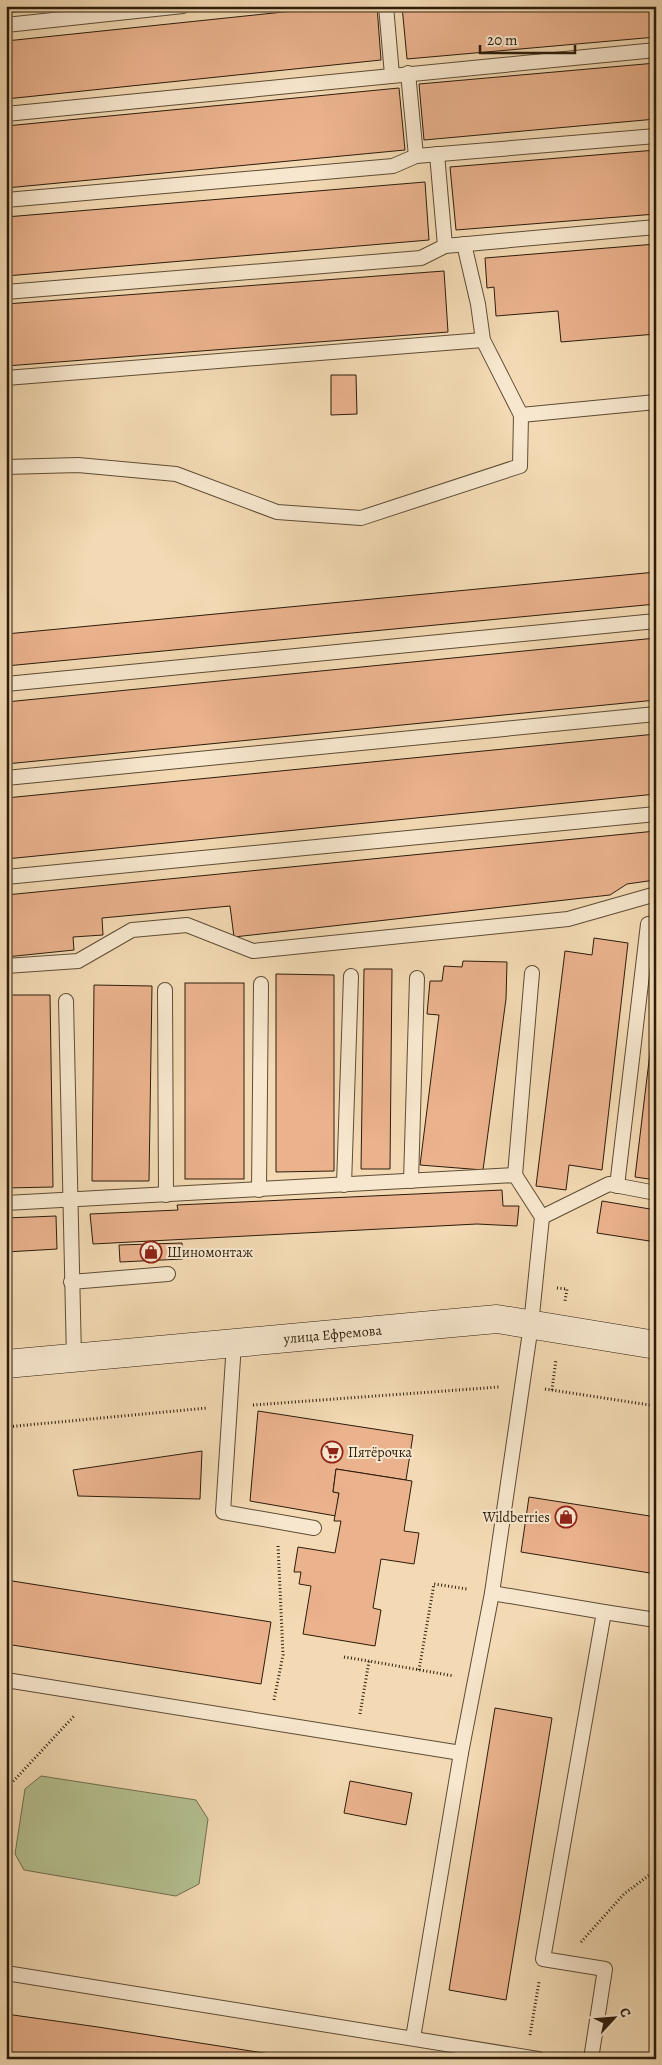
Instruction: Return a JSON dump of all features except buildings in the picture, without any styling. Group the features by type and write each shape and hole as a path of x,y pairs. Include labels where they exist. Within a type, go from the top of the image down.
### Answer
{"street":[{"name":"улица Ефремова","path":"6,1364 496,1319 656,1345"}],"lane":[{"path":"6,25 183,6"},
{"path":"386,6 392,75"},
{"path":"6,114 656,50"},
{"path":"408,73 416,156"},
{"path":"6,200 393,166 416,156 656,136"},
{"path":"437,154 445,246"},
{"path":"6,292 421,258 445,246 656,227"},
{"path":"6,467 78,465 176,474 277,512 361,518 520,466 521,415 482,340 478,304 464,244"},
{"path":"6,378 482,340"},
{"path":"521,415 656,402"},
{"path":"6,684 656,621"},
{"path":"6,778 656,714"},
{"path":"6,877 656,814"},
{"path":"6,966 78,961 132,930 187,925 253,951 568,919 656,894"},
{"path":"617,1186 648,924"},
{"path":"413,2038 461,1753 492,1593 531,1324 542,1217 515,1175 532,973"},
{"path":"344,1185 351,976"},
{"path":"411,1181 417,978"},
{"path":"258,1190 261,984"},
{"path":"165,990 166,1195"},
{"path":"66,1001 74,1358"},
{"path":"6,1203 515,1175"},
{"path":"542,1217 609,1184 656,1193"},
{"path":"71,1282 168,1274"},
{"path":"234,1343 228,1406 223,1512 314,1528"},
{"path":"492,1593 656,1620"},
{"path":"590,2059 605,1969 543,1959 604,1612"},
{"path":"6,1680 461,1753"},
{"path":"6,1973 532,2058"}],"path":[{"path":"6,1427 228,1406 522,1386 656,1406"},
{"path":"273,1709 283,1655 277,1522"},
{"path":"419,1670 434,1584 467,1589"},
{"path":"344,1657 476,1680"},
{"path":"356,1736 369,1661"},
{"path":"6,1788 94,1694"},
{"path":"565,1963 603,1916 624,1894 656,1870"},
{"path":"532,2058 543,1959"}],"green space":[{"path":"41,1776 196,1800 208,1819 199,1884 176,1896 24,1870 15,1854 25,1789"}],"place":[{"name":"Шиномонтаж","path":"151,1252"},
{"name":"Пятёрочка","path":"332,1452"},
{"name":"Wildberries","path":"566,1517"}]}
